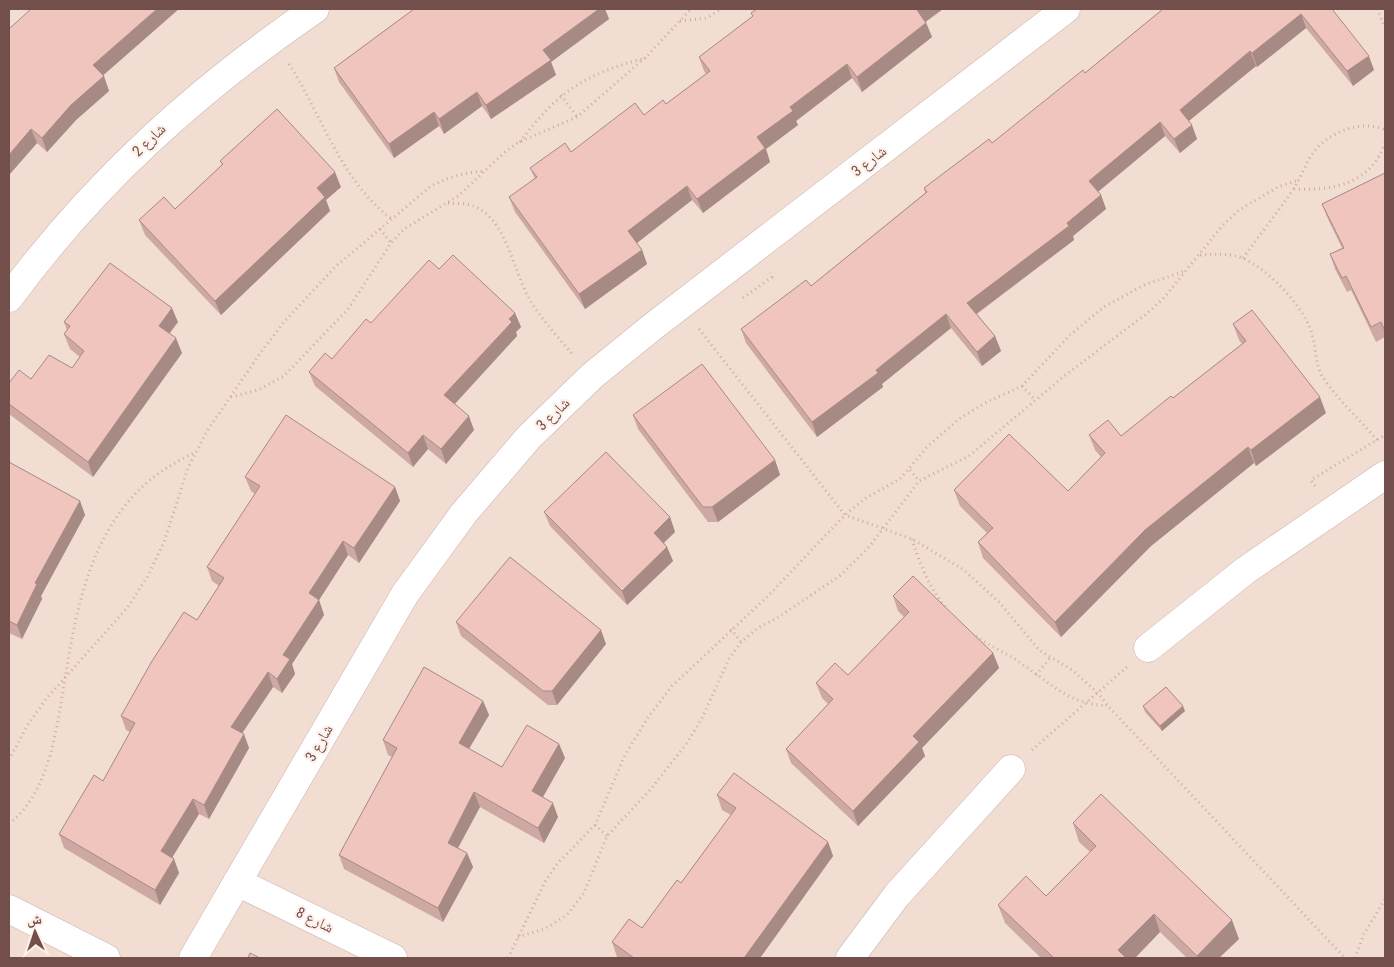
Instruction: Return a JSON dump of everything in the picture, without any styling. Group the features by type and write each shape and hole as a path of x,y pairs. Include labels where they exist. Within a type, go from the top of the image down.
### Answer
{"street":[{"name":"شارع 2","path":"9,298 41,255 105,181 176,114 272,38 315,9"},
{"name":"شارع 3","path":"193,958 405,594 464,513 529,437 592,376 1066,9"},
{"path":"1148,648 1246,570 1385,474"},
{"path":"850,958 897,895 1011,769"},
{"name":"شارع 8","path":"238,882 393,958"},
{"path":"9,909 106,958"}],"path":[{"path":"230,397 258,390 284,376 348,309 404,228 447,204 469,188 506,151 519,142 577,117 646,57 691,9"},
{"path":"680,21 707,18 721,9"},
{"path":"1377,9 1385,27"},
{"path":"272,38 303,88 354,182 378,209 393,220"},
{"path":"519,142 538,117 561,95 587,78 616,65 646,57"},
{"path":"561,95 577,117"},
{"path":"1243,258 1293,189 1314,152 1326,140 1353,127 1366,126 1385,130"},
{"path":"1293,189 1318,190 1351,181 1370,170 1377,163 1385,143"},
{"path":"9,760 32,719 46,699 128,607 148,576 164,542 188,468 207,431 266,344 302,301 335,267 431,186 448,177 467,172 486,171"},
{"path":"518,937 544,929 567,914 584,893 607,836 650,790 687,743 702,718 729,659 741,642 758,628 777,618 841,575 868,547 919,481 969,456 1034,400 1150,311 1200,255 1222,226 1239,210 1278,187 1299,180"},
{"path":"447,204 468,204 486,212 499,227 516,274 530,300 547,325 592,376"},
{"path":"380,229 392,243"},
{"path":"1200,255 1224,253 1243,258 1256,266 1279,286 1299,308 1310,328 1316,349 1317,365 1324,379 1377,440"},
{"path":"508,958 546,880 557,864 595,825 625,755 647,719 672,686 766,597 845,515 866,498 900,479 910,470 928,446 958,419 985,403 1022,386 1070,335 1104,307 1144,285 1186,271"},
{"path":"699,329 845,515 912,539 964,570 1000,603 1039,650 1072,670 1098,693 1108,706 1345,958"},
{"path":"1022,386 1034,400"},
{"path":"9,824 22,814 43,776 55,740 79,608 89,572 120,513 141,488 167,467 197,451"},
{"path":"910,470 919,481"},
{"path":"912,539 921,568 935,595 950,613"},
{"path":"731,630 741,642"},
{"path":"972,634 1022,664 1056,690 1084,704 1108,706"},
{"path":"1011,769 1148,648"},
{"path":"1036,675 1050,658"},
{"path":"595,825 607,836"},
{"path":"1355,958 1364,934 1385,899"}],"shaded area":[{"path":"9,9 1385,9 1385,958 9,958"}],"building":[{"path":"31,9 157,9 93,65 104,76 71,105 42,138 31,129 9,155 9,29"},
{"path":"414,9 599,9 543,50 551,60 486,105 477,92 439,119 434,112 389,144 334,68"},
{"path":"757,9 918,9 926,23 857,77 847,64 790,107 793,111 757,137 765,148 697,199 687,186 628,231 642,250 579,294 509,197 537,177 530,168 565,143 571,152 635,103 644,115 663,100 666,104 710,71 699,57 753,16 751,13"},
{"path":"1163,9 1332,9 1369,56 1347,71 1301,14 1252,53 1250,51 1180,110 1192,125 1174,139 1160,122 1089,181 1101,195 1067,223 1069,226 967,303 995,336 977,352 946,314 876,370 878,373 812,422 741,329 806,280 811,286 927,192 924,188 989,139 992,143 1083,70 1085,73"},
{"path":"277,109 335,172 317,188 325,197 215,301 139,220 164,197 175,209 223,164 220,161"},
{"path":"1385,173 1385,331 1381,322 1371,327 1346,276 1342,278 1330,254 1344,248 1322,204"},
{"path":"453,255 515,313 509,319 512,322 444,395 469,416 441,449 423,435 408,453 309,372 325,353 332,359 366,319 371,323 429,260 439,269"},
{"path":"110,263 172,308 159,326 176,338 88,462 9,404 9,383 19,370 31,379 49,355 72,368 84,351 64,334 70,326 64,322"},
{"path":"1252,310 1320,397 1251,450 1248,447 1145,530 1055,622 978,542 993,528 954,490 1009,434 1068,491 1105,453 1089,435 1108,420 1121,436 1171,396 1173,398 1246,341 1233,324"},
{"path":"702,364 775,460 712,507 703,507 633,415"},
{"path":"286,415 395,487 354,548 343,541 309,593 319,600 283,655 290,659 277,679 268,672 231,727 244,734 204,805 193,799 161,851 174,859 155,890 59,834 94,775 103,781 135,723 121,716 152,661 184,612 197,620 224,578 207,567 260,486 245,477"},
{"path":"606,452 670,517 654,533 667,547 622,591 544,512"},
{"path":"9,462 80,501 35,583 37,584 17,625 9,621"},
{"path":"510,557 601,630 552,691 543,691 456,622"},
{"path":"913,576 993,653 913,736 919,742 853,811 786,749 833,699 816,683 835,663 848,675 909,612 893,596"},
{"path":"424,667 483,701 459,743 502,767 527,725 559,744 532,791 553,803 538,828 474,792 448,843 467,853 438,908 339,855 397,748 383,740"},
{"path":"1166,687 1183,706 1160,726 1143,706"},
{"path":"734,773 828,842 744,958 634,958 612,942 629,919 642,928 677,880 681,883 736,808 717,795"},
{"path":"1101,794 1232,920 1197,956 1154,914 1118,950 1126,958 1054,958 998,905 1026,876 1046,896 1096,846 1073,823"},
{"path":"250,953 260,958 248,958"}]}
